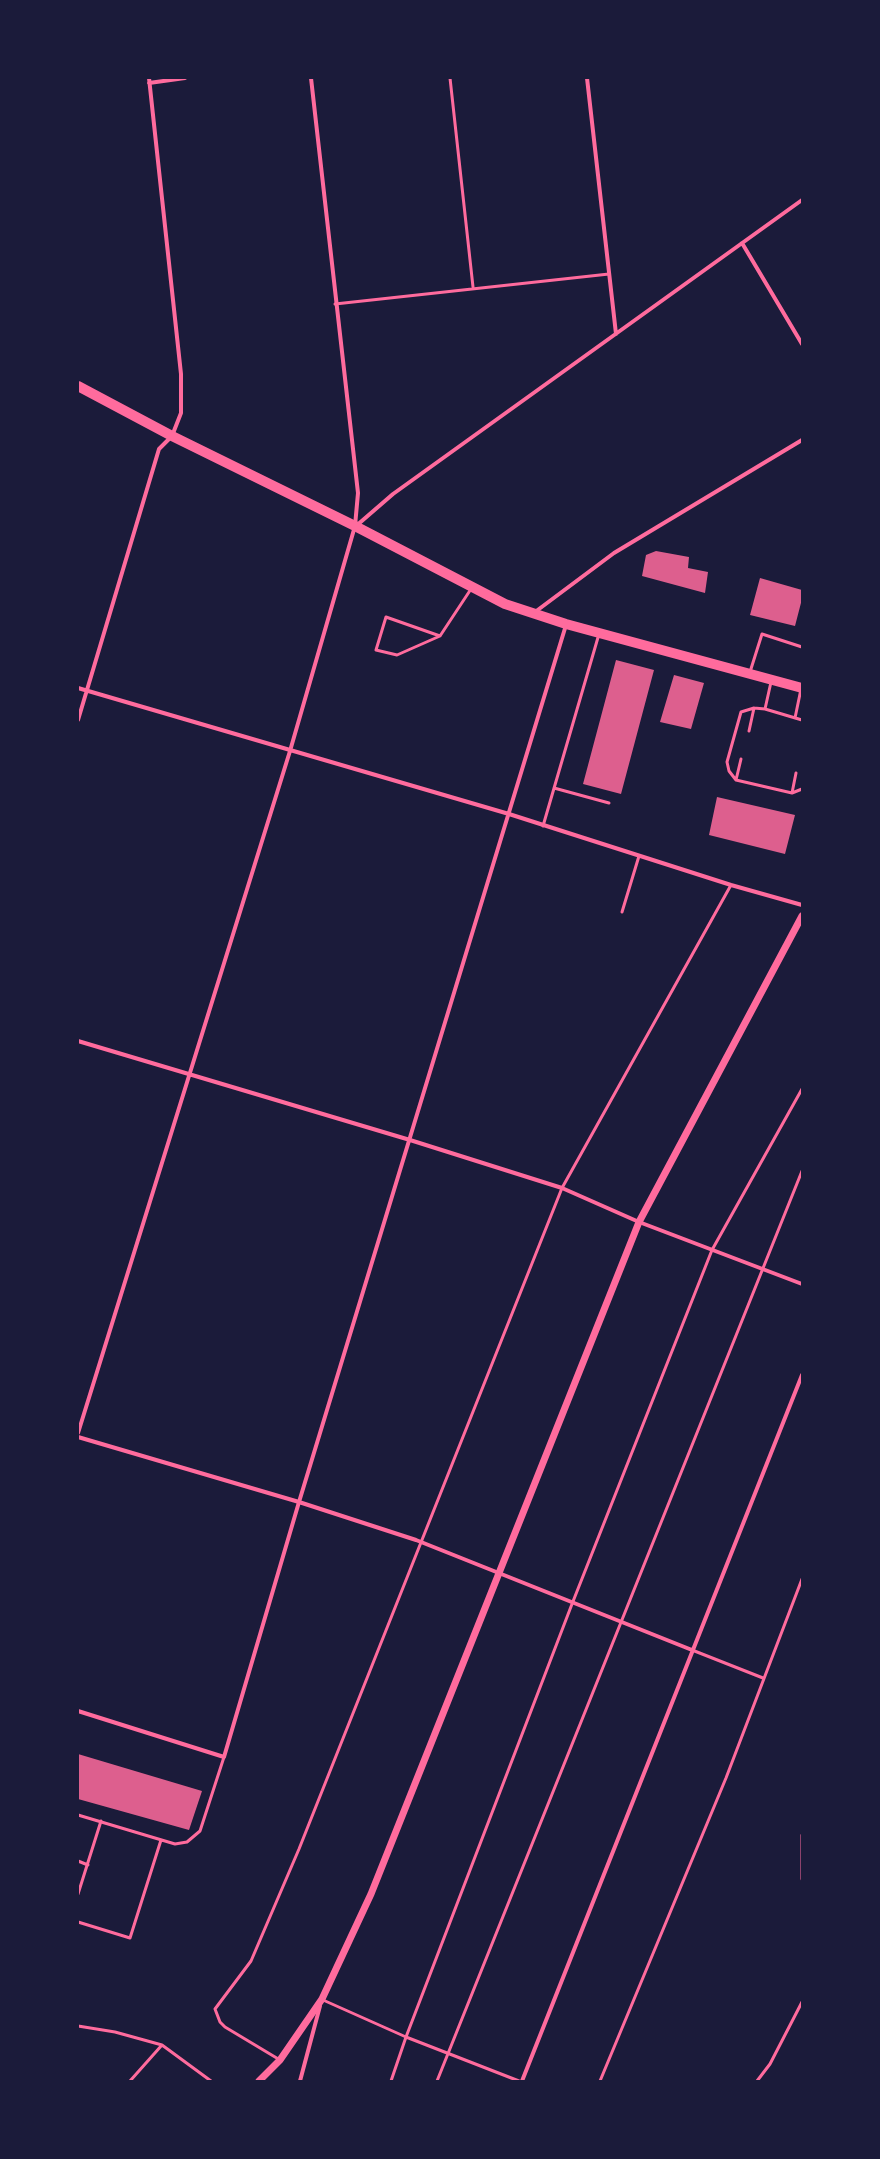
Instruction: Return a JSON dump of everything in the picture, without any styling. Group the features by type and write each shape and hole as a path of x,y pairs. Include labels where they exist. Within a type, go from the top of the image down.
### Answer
{"main road":[{"path":"78,386 172,436 355,526 505,604 566,624 802,687"}],"street":[{"path":"78,720 159,449 172,436 181,414 181,374 149,80 185,78"},
{"path":"78,1433 290,751 355,526 358,493 311,78"},
{"path":"587,78 616,334"},
{"path":"355,526 393,494 802,200"},
{"path":"742,243 802,344"},
{"path":"533,614 614,553 802,440"},
{"path":"78,1711 224,1757 299,1502 566,624"},
{"path":"78,688 509,814 731,885 802,905"},
{"path":"300,2081 322,1999 370,1894 497,1573 639,1222 802,916"},
{"path":"78,1041 410,1140 562,1188 639,1222 802,1284"},
{"path":"520,2081 802,1375"},
{"path":"78,1437 299,1502 420,1542 572,1604 692,1650"},
{"path":"259,2081 280,2060 322,1999"}],"lane":[{"path":"450,78 473,287"},
{"path":"336,304 473,287 609,274"},
{"path":"440,636 386,617 376,650 398,655 440,636 472,588"},
{"path":"543,826 599,633"},
{"path":"750,674 762,634 802,647"},
{"path":"765,709 772,680"},
{"path":"795,718 802,687"},
{"path":"749,731 754,708"},
{"path":"802,720 765,709 754,708 741,712 727,762 729,771 736,780 792,793 802,788"},
{"path":"736,780 741,759"},
{"path":"792,793 796,774"},
{"path":"554,788 609,802"},
{"path":"622,912 639,856"},
{"path":"280,2060 225,2027 216,2016 215,2009 251,1961 299,1849 562,1188 731,885"},
{"path":"391,2081 406,2037 572,1604 712,1250 802,1090"},
{"path":"437,2081 764,1269 802,1171"},
{"path":"600,2081 726,1778 802,1579"},
{"path":"692,1650 763,1678"},
{"path":"78,1815 175,1844 187,1842 200,1831 224,1757"},
{"path":"78,1894 101,1821"},
{"path":"802,1835 802,1879"},
{"path":"78,1922 130,1938 161,1840"},
{"path":"78,1861 88,1865"},
{"path":"322,1999 406,2037 520,2081"},
{"path":"757,2081 770,2064 802,2002"},
{"path":"78,2026 115,2032 162,2045 211,2081"},
{"path":"130,2081 162,2045"}],"building":[{"path":"656,551 689,557 688,568 708,572 705,593 642,576 646,555"},
{"path":"760,578 802,590 802,599 795,626 750,615"},
{"path":"616,660 654,670 621,794 583,784"},
{"path":"674,675 704,683 691,729 660,722"},
{"path":"717,797 795,815 785,854 709,835"},
{"path":"78,1754 202,1791 189,1830 78,1799"}]}
